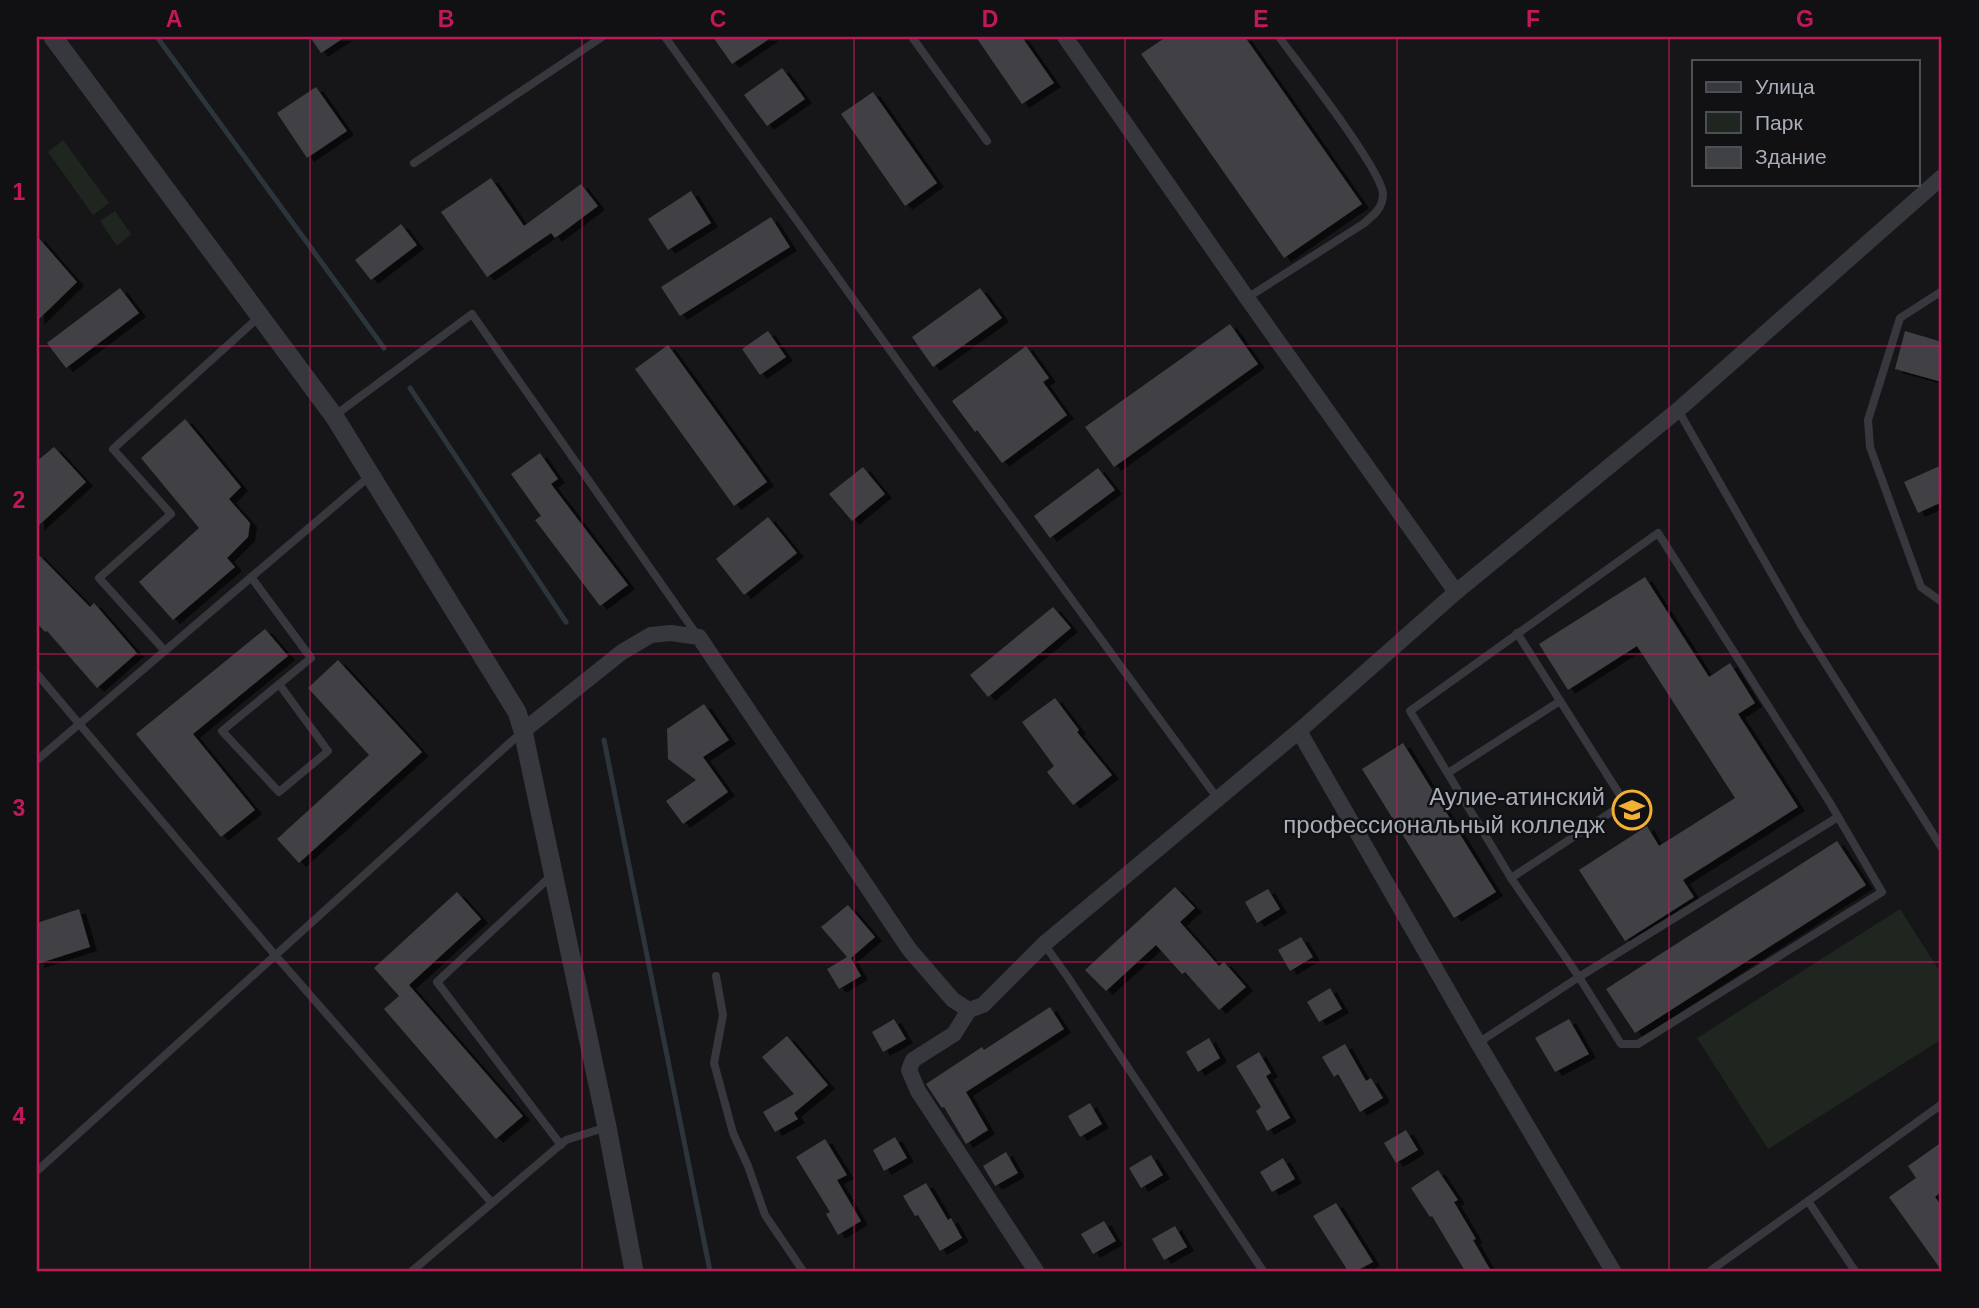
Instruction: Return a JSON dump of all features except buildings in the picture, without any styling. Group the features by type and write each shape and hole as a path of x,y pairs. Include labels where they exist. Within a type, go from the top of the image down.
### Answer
{"street":[{"path":"52,37 334,416 517,712 607,1127 634,1271"},
{"path":"1065,37 1455,592"},
{"path":"1035,1271 918,1091 909,1070 913,1060 954,1034 969,1010 983,1004 1044,944 1299,731 1455,592 1678,410 1942,177"},
{"path":"523,731 622,652 652,635 671,633 699,637 909,948 953,1000 969,1010"},
{"path":"1299,731 1613,1271"}],"lane":[{"path":"414,163 602,37"},
{"path":"665,37 935,413 1218,799"},
{"path":"912,37 987,141"},
{"path":"1247,298 1370,218 1381,206 1383,193 1368,160 1279,37"},
{"path":"1942,290 1900,318 1868,420 1870,447 1921,587 1942,602"},
{"path":"334,416 472,314 699,637"},
{"path":"165,651 99,578 171,514 113,449 260,316"},
{"path":"1678,410 1801,625 1942,848"},
{"path":"37,760 370,475"},
{"path":"1658,533 1838,817 1882,892 1638,1044 1621,1044 1579,976 1511,878 1410,711 1517,633 1658,533"},
{"path":"251,577 311,658 279,684 222,732 279,792 328,751 279,684"},
{"path":"1511,878 1625,803 1517,633"},
{"path":"37,674 275,955 492,1203"},
{"path":"1448,773 1560,701"},
{"path":"37,1171 523,731"},
{"path":"1479,1043 1579,976 1838,817"},
{"path":"554,874 437,982 561,1145"},
{"path":"1044,944 1263,1271"},
{"path":"716,976 723,1015 714,1063 733,1133 765,1215 803,1271"},
{"path":"1710,1271 1942,1104"},
{"path":"412,1271 566,1140 607,1127"},
{"path":"1808,1201 1855,1271"}],"green space":[{"path":"63,140 109,203 93,215 48,152"},
{"path":"115,211 131,234 117,246 100,221"},
{"path":"1900,909 1942,975 1942,1039 1768,1149 1697,1038"}],"waterway":[{"path":"157,37 384,348"},
{"path":"410,388 566,622"},
{"path":"604,740 710,1271"}],"place":[{"name":"Аулие-атинский профессиональный колледж","path":"1632,810"}]}
